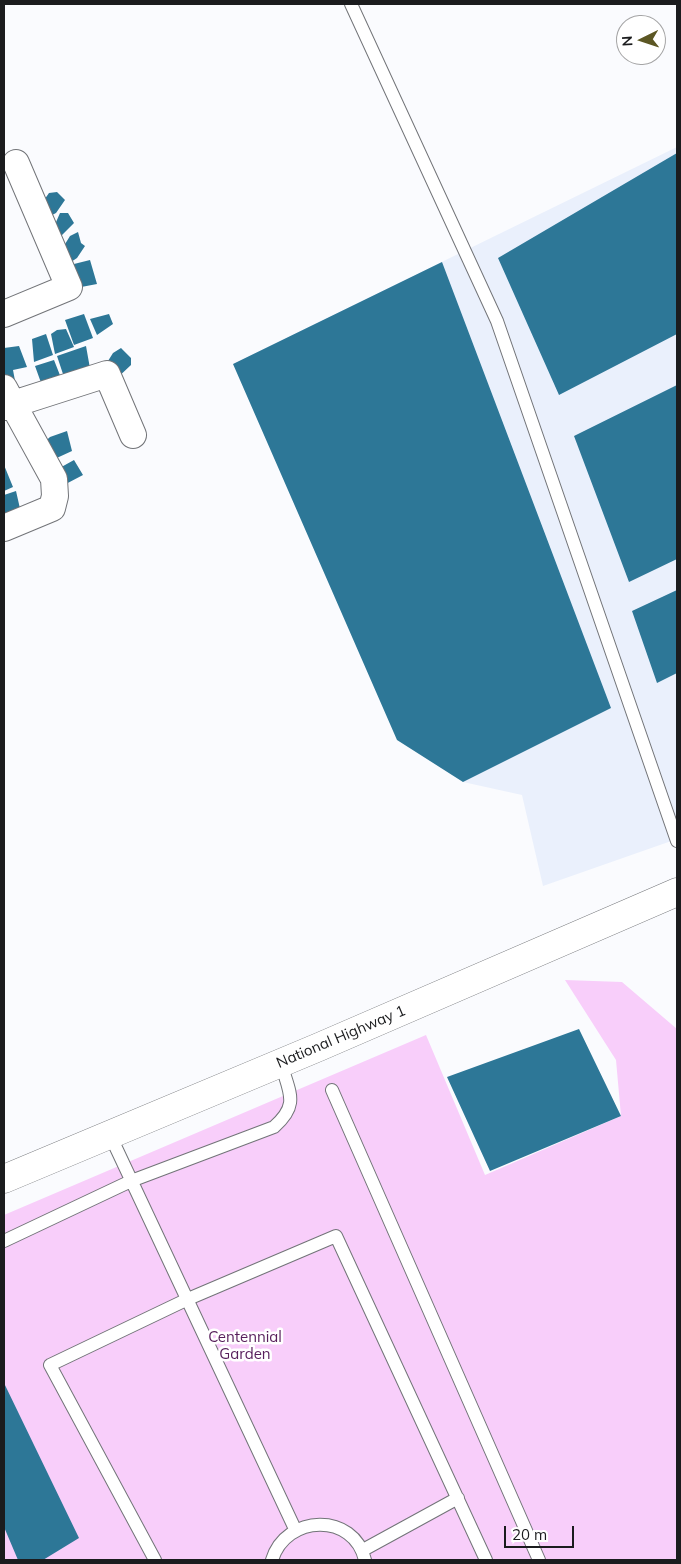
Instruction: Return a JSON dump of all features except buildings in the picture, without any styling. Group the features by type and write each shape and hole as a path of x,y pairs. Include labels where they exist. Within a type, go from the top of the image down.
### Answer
{"highway":[{"name":"National Highway 1","path":"4,1179 281,1063 677,892"}],"street":[{"path":"4,314 69,286 16,163"},
{"path":"4,528 52,508 54,496 54,479 6,399 107,374 132,435"}],"lane":[{"path":"350,4 497,321 677,841"},
{"path":"4,1241 131,1181 274,1127 287,1116 291,1103 281,1063"},
{"path":"332,1090 539,1560"},
{"path":"110,1135 295,1529"},
{"path":"155,1560 50,1365 188,1299 336,1236 486,1560"},
{"path":"272,1560 276,1547 295,1529 320,1524 345,1531 364,1555 458,1498"}],"shaded area":[{"path":"677,147 677,839 543,886 522,795 463,782 233,364"}],"green space":[{"name":"Centennial Garden","path":"565,980 622,982 677,1029 677,1560 4,1560 4,1215 426,1035 485,1175 621,1116 616,1060"}]}
